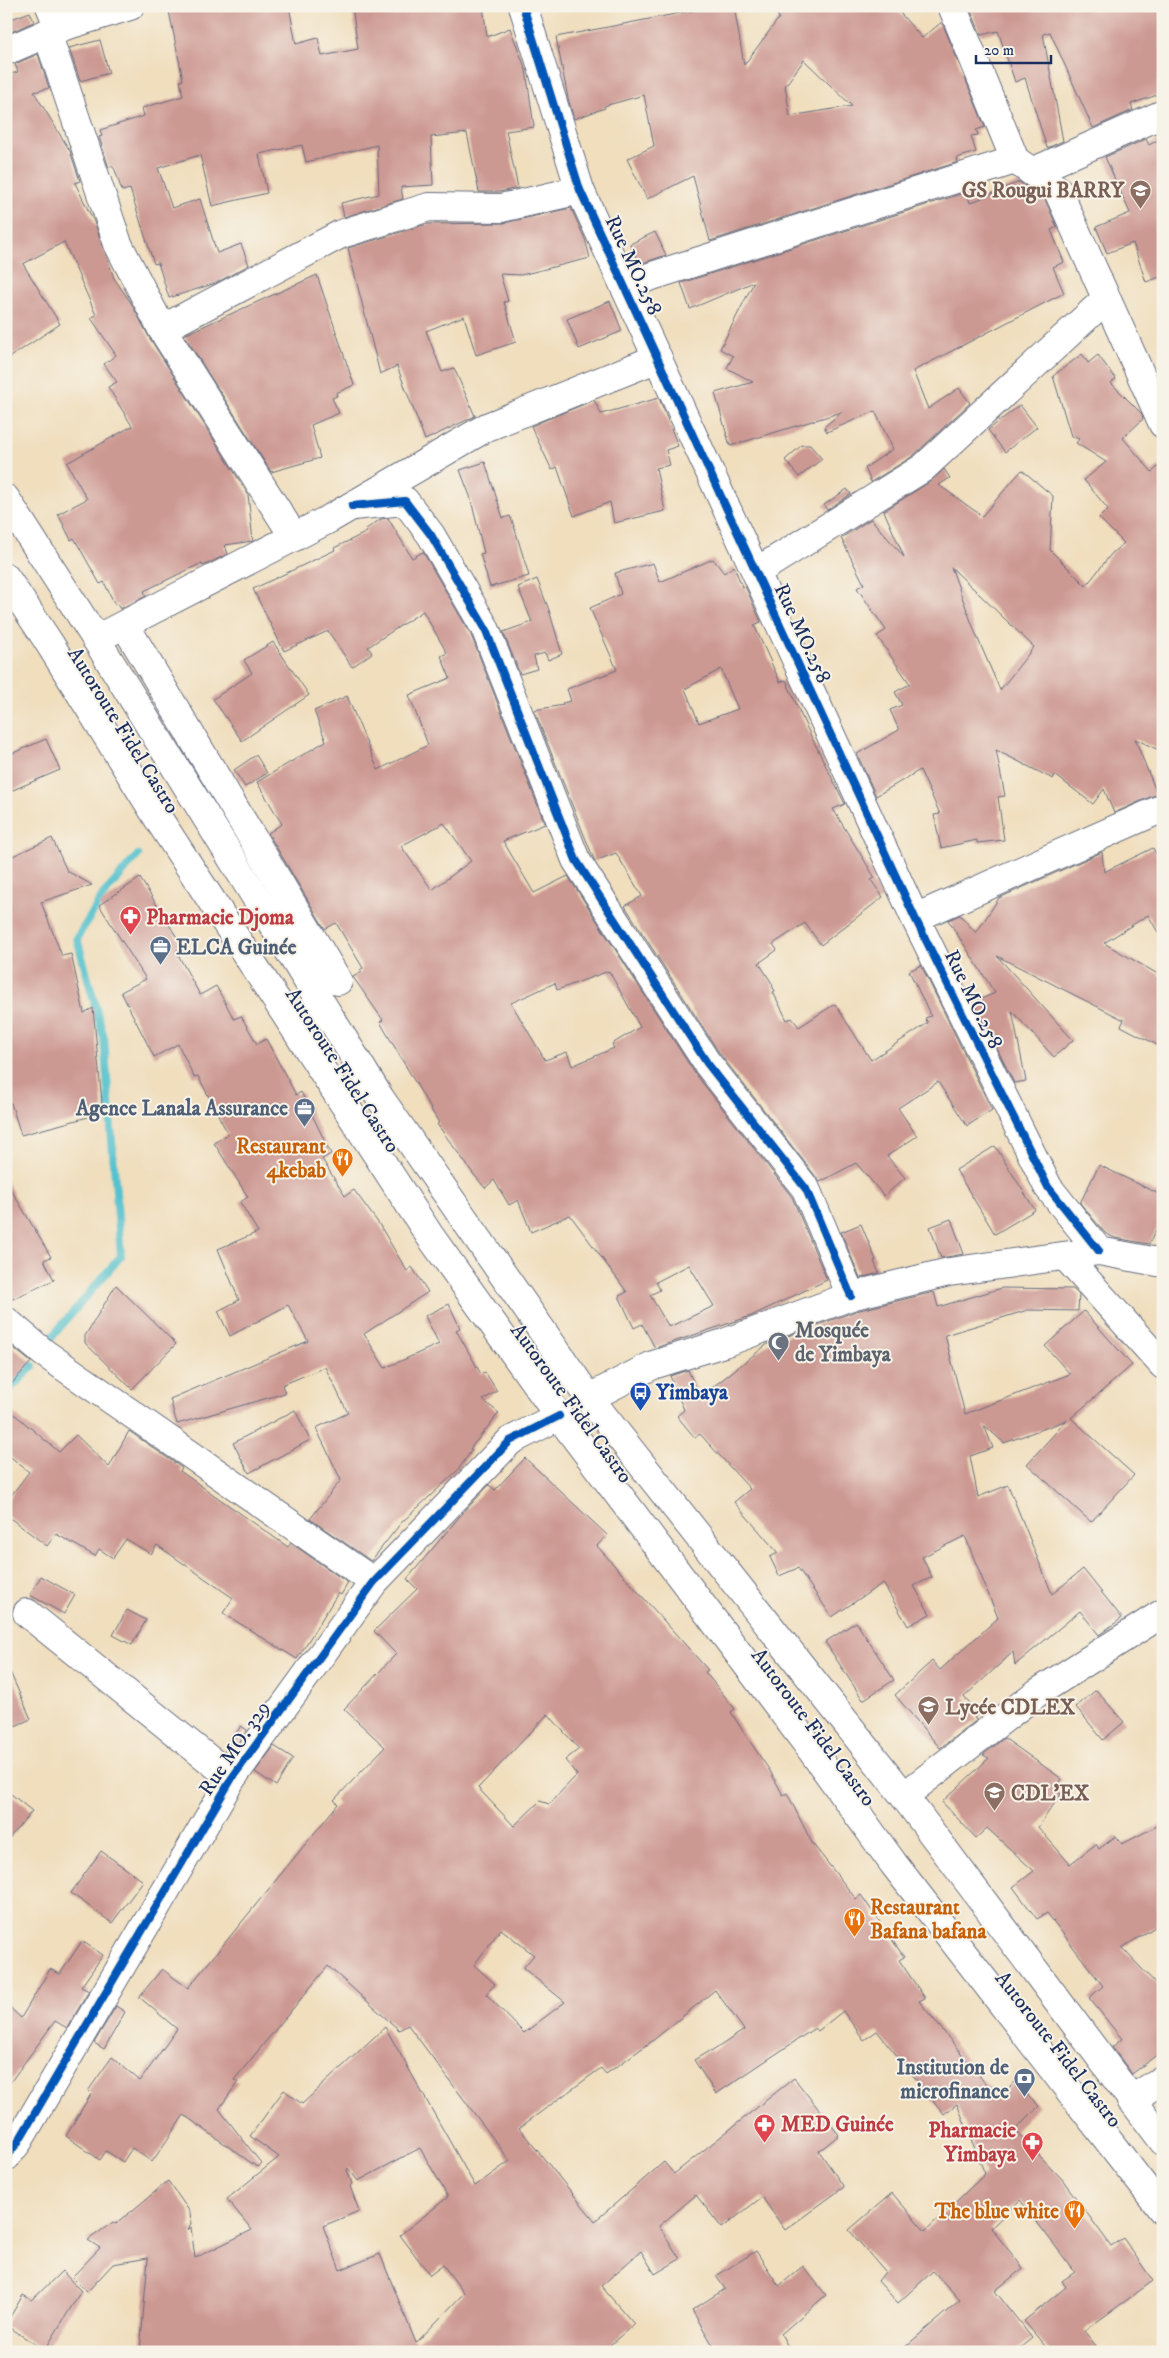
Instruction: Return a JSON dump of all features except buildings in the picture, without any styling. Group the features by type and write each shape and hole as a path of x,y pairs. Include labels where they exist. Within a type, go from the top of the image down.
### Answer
{"main road":[{"path":"6,51 52,23 130,6"},
{"name":"Rue MO.258","path":"523,6 580,190 915,918 1048,1187 1099,1251"},
{"path":"952,6 1023,166 1057,189 1163,424"},
{"path":"52,23 118,244 162,329 294,537"},
{"path":"624,285 1023,166 1163,114"},
{"path":"162,329 341,234 429,207 501,208 580,190"},
{"path":"756,572 923,468 1106,299"},
{"path":"96,639 352,506 487,426 658,358"},
{"name":"Autoroute Fidel Castro","path":"6,499 96,639 380,1098 589,1398 904,1796 1130,2100 1163,2141"},
{"path":"352,506 406,501 431,535 485,628 576,860 707,1063 806,1189 851,1296"},
{"name":"Autoroute Fidel Castro","path":"6,578 48,641 161,823 430,1236 559,1416 810,1748 893,1863 1163,2211"},
{"path":"124,625 338,981"},
{"path":"915,918 1163,808"},
{"path":"589,1398 653,1365 724,1342 851,1296 949,1272 1099,1251 1163,1263"},
{"path":"1065,1256 1163,1366"},
{"path":"6,1321 44,1353 374,1582"},
{"name":"Rue MO. 329","path":"6,2171 10,2143 232,1778 374,1582 510,1440 559,1416"},
{"path":"904,1796 1037,1693 1163,1612"},
{"path":"27,1613 232,1778"},
{"path":"1130,2100 1163,2079"}],"waterway":[{"path":"50,1339 121,1256 104,1038 77,938 104,894 138,855"},
{"path":"6,1393 33,1366"}],"cycle path":[{"path":"523,6 580,190 915,918 1048,1187 1099,1251"},
{"path":"352,506 405,501 431,535 485,628 576,860 707,1063 806,1189 851,1296"},
{"path":"6,2157 18,2142 232,1778 374,1582 510,1441 559,1416"}],"place":[{"name":"GS Rougui BARRY","path":"1140,209"},
{"name":"Pharmacie Djoma","path":"130,936"},
{"name":"ELCA Guinée","path":"160,966"},
{"name":"Agence Lanala Assurance","path":"304,1127"},
{"name":"Restaurant 4kebab","path":"342,1177"},
{"name":"Mosquée de Yimbaya","path":"779,1361"},
{"name":"Yimbaya","path":"640,1411"},
{"name":"Lycée CDLEX","path":"929,1726"},
{"name":"CDL'EX","path":"995,1812"},
{"name":"Restaurant Bafana bafana","path":"854,1938"},
{"name":"Institution de microfinance","path":"1025,2098"},
{"name":"MED Guinée","path":"765,2143"},
{"name":"Pharmacie Yimbaya","path":"1032,2161"},
{"name":"The blue white","path":"1075,2230"}]}
